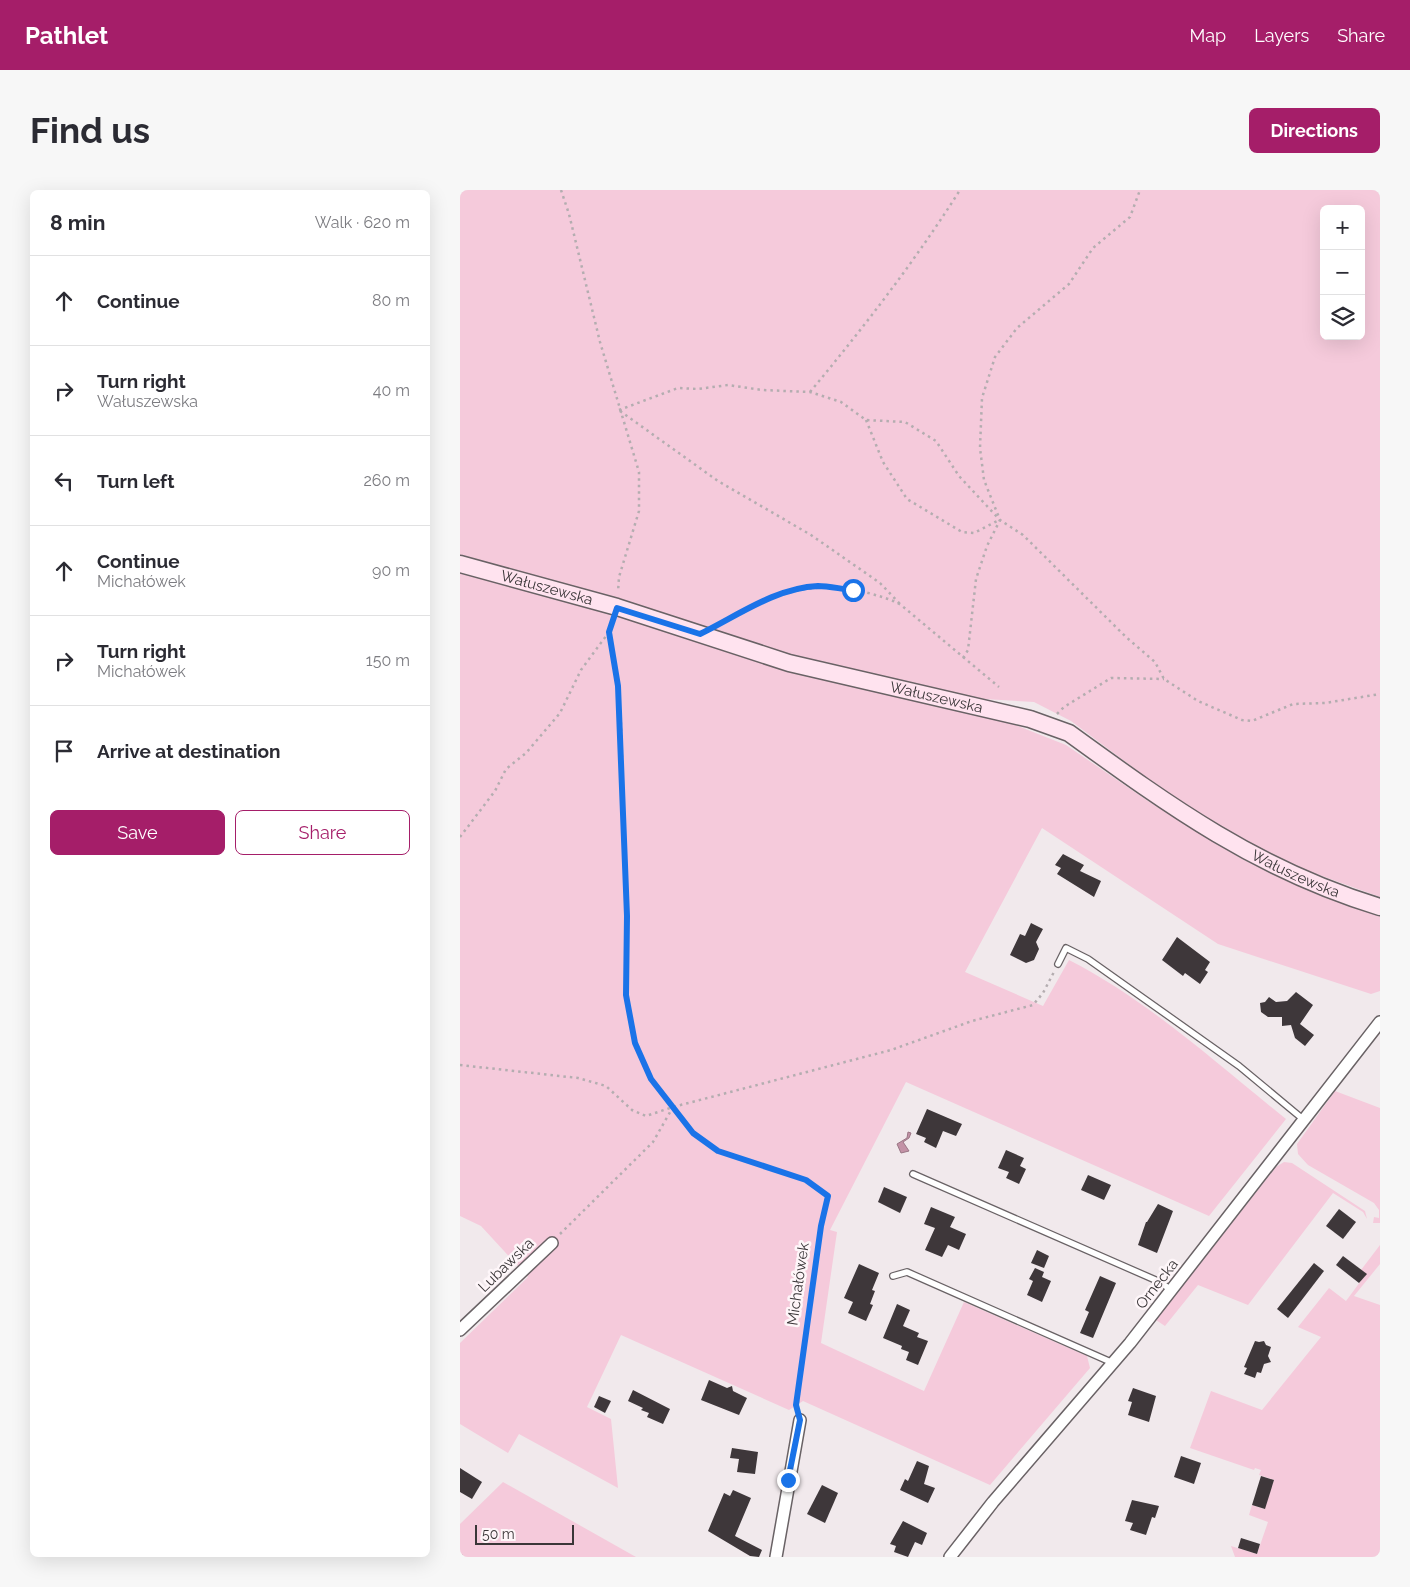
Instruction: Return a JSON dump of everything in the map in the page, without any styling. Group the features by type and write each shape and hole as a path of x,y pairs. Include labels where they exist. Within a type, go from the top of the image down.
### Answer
{"street":[{"name":"Wałuszewska","path":"460,564 617,608 789,663 1003,713 1057,728 1069,733 1205,828 1271,865 1338,894 1380,907"},
{"name":"Ornecka","path":"950,1557 993,1502 1113,1363 1305,1121 1380,1022"},
{"name":"Lubawska","path":"460,1330 552,1243"},
{"path":"776,1557 800,1420"}],"lane":[{"path":"1058,964 1066,948 1088,959 1239,1066 1305,1121"},
{"path":"913,1174 1160,1282 1171,1290"},
{"path":"893,1276 907,1272 1113,1363"}],"path":[{"path":"460,837 495,792 506,769 526,753 560,712 581,670 609,632 617,608 619,577 639,511 639,472 619,410 561,190"},
{"path":"810,392 871,319 932,235 960,190"},
{"path":"963,658 968,650 976,579 987,546 1000,520 984,480 980,448 982,398 995,357 1018,328 1069,284 1094,248 1130,217 1140,190"},
{"path":"619,410 678,388 698,389 728,385 762,390 810,392 841,402 866,420 883,462 907,499 962,532 974,533 1000,520"},
{"path":"619,410 718,481 811,535 880,583 901,605 999,687"},
{"path":"866,420 905,422 936,441 959,476 1000,520 1023,535 1126,637 1155,662 1164,679 1198,701 1242,720 1261,718 1293,704 1325,702 1380,694"},
{"path":"700,634 747,609 799,589 818,586 853,590 892,599 901,605"},
{"path":"609,632 618,686 621,724 627,916 626,995 635,1043 651,1079 673,1107"},
{"path":"1051,721 1064,707 1111,678 1164,679"},
{"path":"460,1065 578,1078 606,1086 632,1110 646,1116 673,1107 891,1050 972,1021 1033,1005 1043,993 1058,964"},
{"path":"552,1243 653,1142 673,1107"},
{"name":"Michałówek","path":"673,1107 693,1133 718,1151 806,1180 828,1196 821,1226 796,1405 800,1420"},
{"path":"460,1555 465,1557"}],"shaded area":[{"path":"460,190 1380,190 1380,897 1297,867 1196,815 1071,721 1034,702 968,698 806,659 460,558"},
{"path":"460,571 605,612 780,668 998,718 1066,745 1148,801 1242,859 1292,883 1380,915 1380,991 1371,994 1218,944 1042,828 965,972 1043,1006 1069,960 1127,994 1208,1055 1286,1119 1209,1216 906,1082 830,1230 837,1232 821,1343 924,1391 964,1302 1087,1356 1090,1368 990,1485 803,1401 789,1410 621,1335 587,1407 611,1419 618,1488 519,1434 508,1453 460,1424 460,1343 528,1277 481,1226 460,1216"},
{"path":"1335,1091 1380,1108 1380,1223 1373,1223 1374,1217 1379,1218 1379,1210 1374,1203 1308,1165 1298,1154 1297,1144"},
{"path":"908,1132 911,1133 909,1138 903,1142 909,1151 901,1153 897,1144 907,1138"},
{"path":"1284,1162 1292,1163 1365,1211 1367,1219 1363,1212 1333,1193 1248,1305 1198,1285 1165,1326 1156,1320 1276,1167"},
{"path":"1380,1245 1380,1264 1354,1296 1380,1305 1380,1557 1235,1557 1231,1546 1257,1554 1268,1522 1249,1515 1252,1505 1264,1509 1274,1480 1259,1475 1261,1470 1255,1468 1254,1470 1190,1448 1211,1391 1262,1410 1321,1337 1298,1327 1329,1288 1346,1301 1366,1274 1361,1270"},
{"path":"503,1482 636,1557 460,1557 460,1524"}],"building":[{"path":"1063,854 1084,865 1080,871 1101,881 1094,897 1057,874 1061,868 1055,865"},
{"path":"1031,923 1043,929 1036,942 1039,949 1034,960 1026,963 1010,955 1020,934 1025,936"},
{"path":"1177,937 1210,962 1205,970 1208,972 1200,984 1185,973 1183,976 1162,960"},
{"path":"1296,992 1313,1005 1300,1024 1314,1035 1305,1046 1295,1038 1291,1025 1282,1026 1282,1017 1268,1017 1261,1012 1260,1003 1265,1002 1269,997 1276,1002 1287,1001"},
{"path":"927,1109 962,1124 956,1136 943,1131 936,1148 924,1142 926,1138 916,1134"},
{"path":"1006,1150 1024,1158 1020,1166 1026,1169 1019,1184 1006,1178 1009,1172 998,1168"},
{"path":"1088,1175 1111,1185 1104,1200 1081,1190"},
{"path":"884,1187 907,1197 900,1213 878,1202"},
{"path":"1158,1204 1173,1211 1157,1253 1138,1245 1146,1222"},
{"path":"931,1207 955,1217 950,1227 966,1234 959,1250 948,1245 942,1257 925,1250 935,1228 924,1224"},
{"path":"1339,1209 1356,1222 1343,1239 1326,1226"},
{"path":"1037,1250 1049,1256 1044,1268 1031,1263"},
{"path":"1343,1256 1367,1274 1359,1283 1336,1265"},
{"path":"1314,1263 1324,1271 1288,1318 1277,1309"},
{"path":"859,1264 879,1273 872,1290 875,1291 870,1304 873,1305 866,1321 848,1313 853,1302 844,1298"},
{"path":"1035,1268 1044,1272 1042,1277 1051,1281 1042,1302 1027,1295 1033,1281 1029,1279"},
{"path":"1100,1276 1116,1283 1093,1338 1080,1333 1089,1312 1085,1310"},
{"path":"897,1304 910,1310 903,1326 919,1333 917,1337 928,1341 918,1365 906,1360 909,1352 901,1349 902,1346 883,1338"},
{"path":"1255,1341 1264,1341 1266,1345 1271,1347 1268,1356 1271,1362 1264,1364 1261,1373 1257,1372 1255,1378 1244,1374 1247,1368 1244,1367"},
{"path":"709,1380 727,1388 732,1386 733,1391 747,1398 739,1415 701,1400"},
{"path":"1133,1388 1156,1396 1149,1422 1128,1415 1132,1402 1128,1401"},
{"path":"633,1390 670,1409 663,1424 647,1417 649,1413 628,1401"},
{"path":"599,1396 611,1401 605,1413 594,1407"},
{"path":"732,1448 758,1452 755,1474 737,1472 739,1459 730,1458"},
{"path":"1181,1456 1201,1463 1194,1484 1174,1477"},
{"path":"917,1461 929,1466 924,1484 935,1488 928,1503 900,1490 905,1479 908,1481"},
{"path":"460,1468 482,1482 472,1499 460,1492"},
{"path":"1261,1476 1274,1480 1265,1509 1252,1505"},
{"path":"822,1485 838,1493 825,1523 807,1514"},
{"path":"733,1490 751,1498 735,1536 762,1550 759,1557 750,1556 708,1531 724,1493 730,1496"},
{"path":"1132,1500 1159,1506 1155,1518 1152,1517 1146,1535 1130,1530 1133,1523 1125,1521"},
{"path":"903,1521 927,1533 922,1545 915,1542 908,1557 894,1552 896,1546 890,1544"},
{"path":"1241,1538 1260,1544 1257,1554 1238,1548"}],"route":[{"path":"788,1480 800,1420 796,1405 821,1226 828,1196 806,1180 718,1151 693,1133 651,1079 635,1043 626,995 627,916 621,724 613,645 609,632 617,608 700,634 747,609 774,597 799,589 818,586 853,590"}]}
